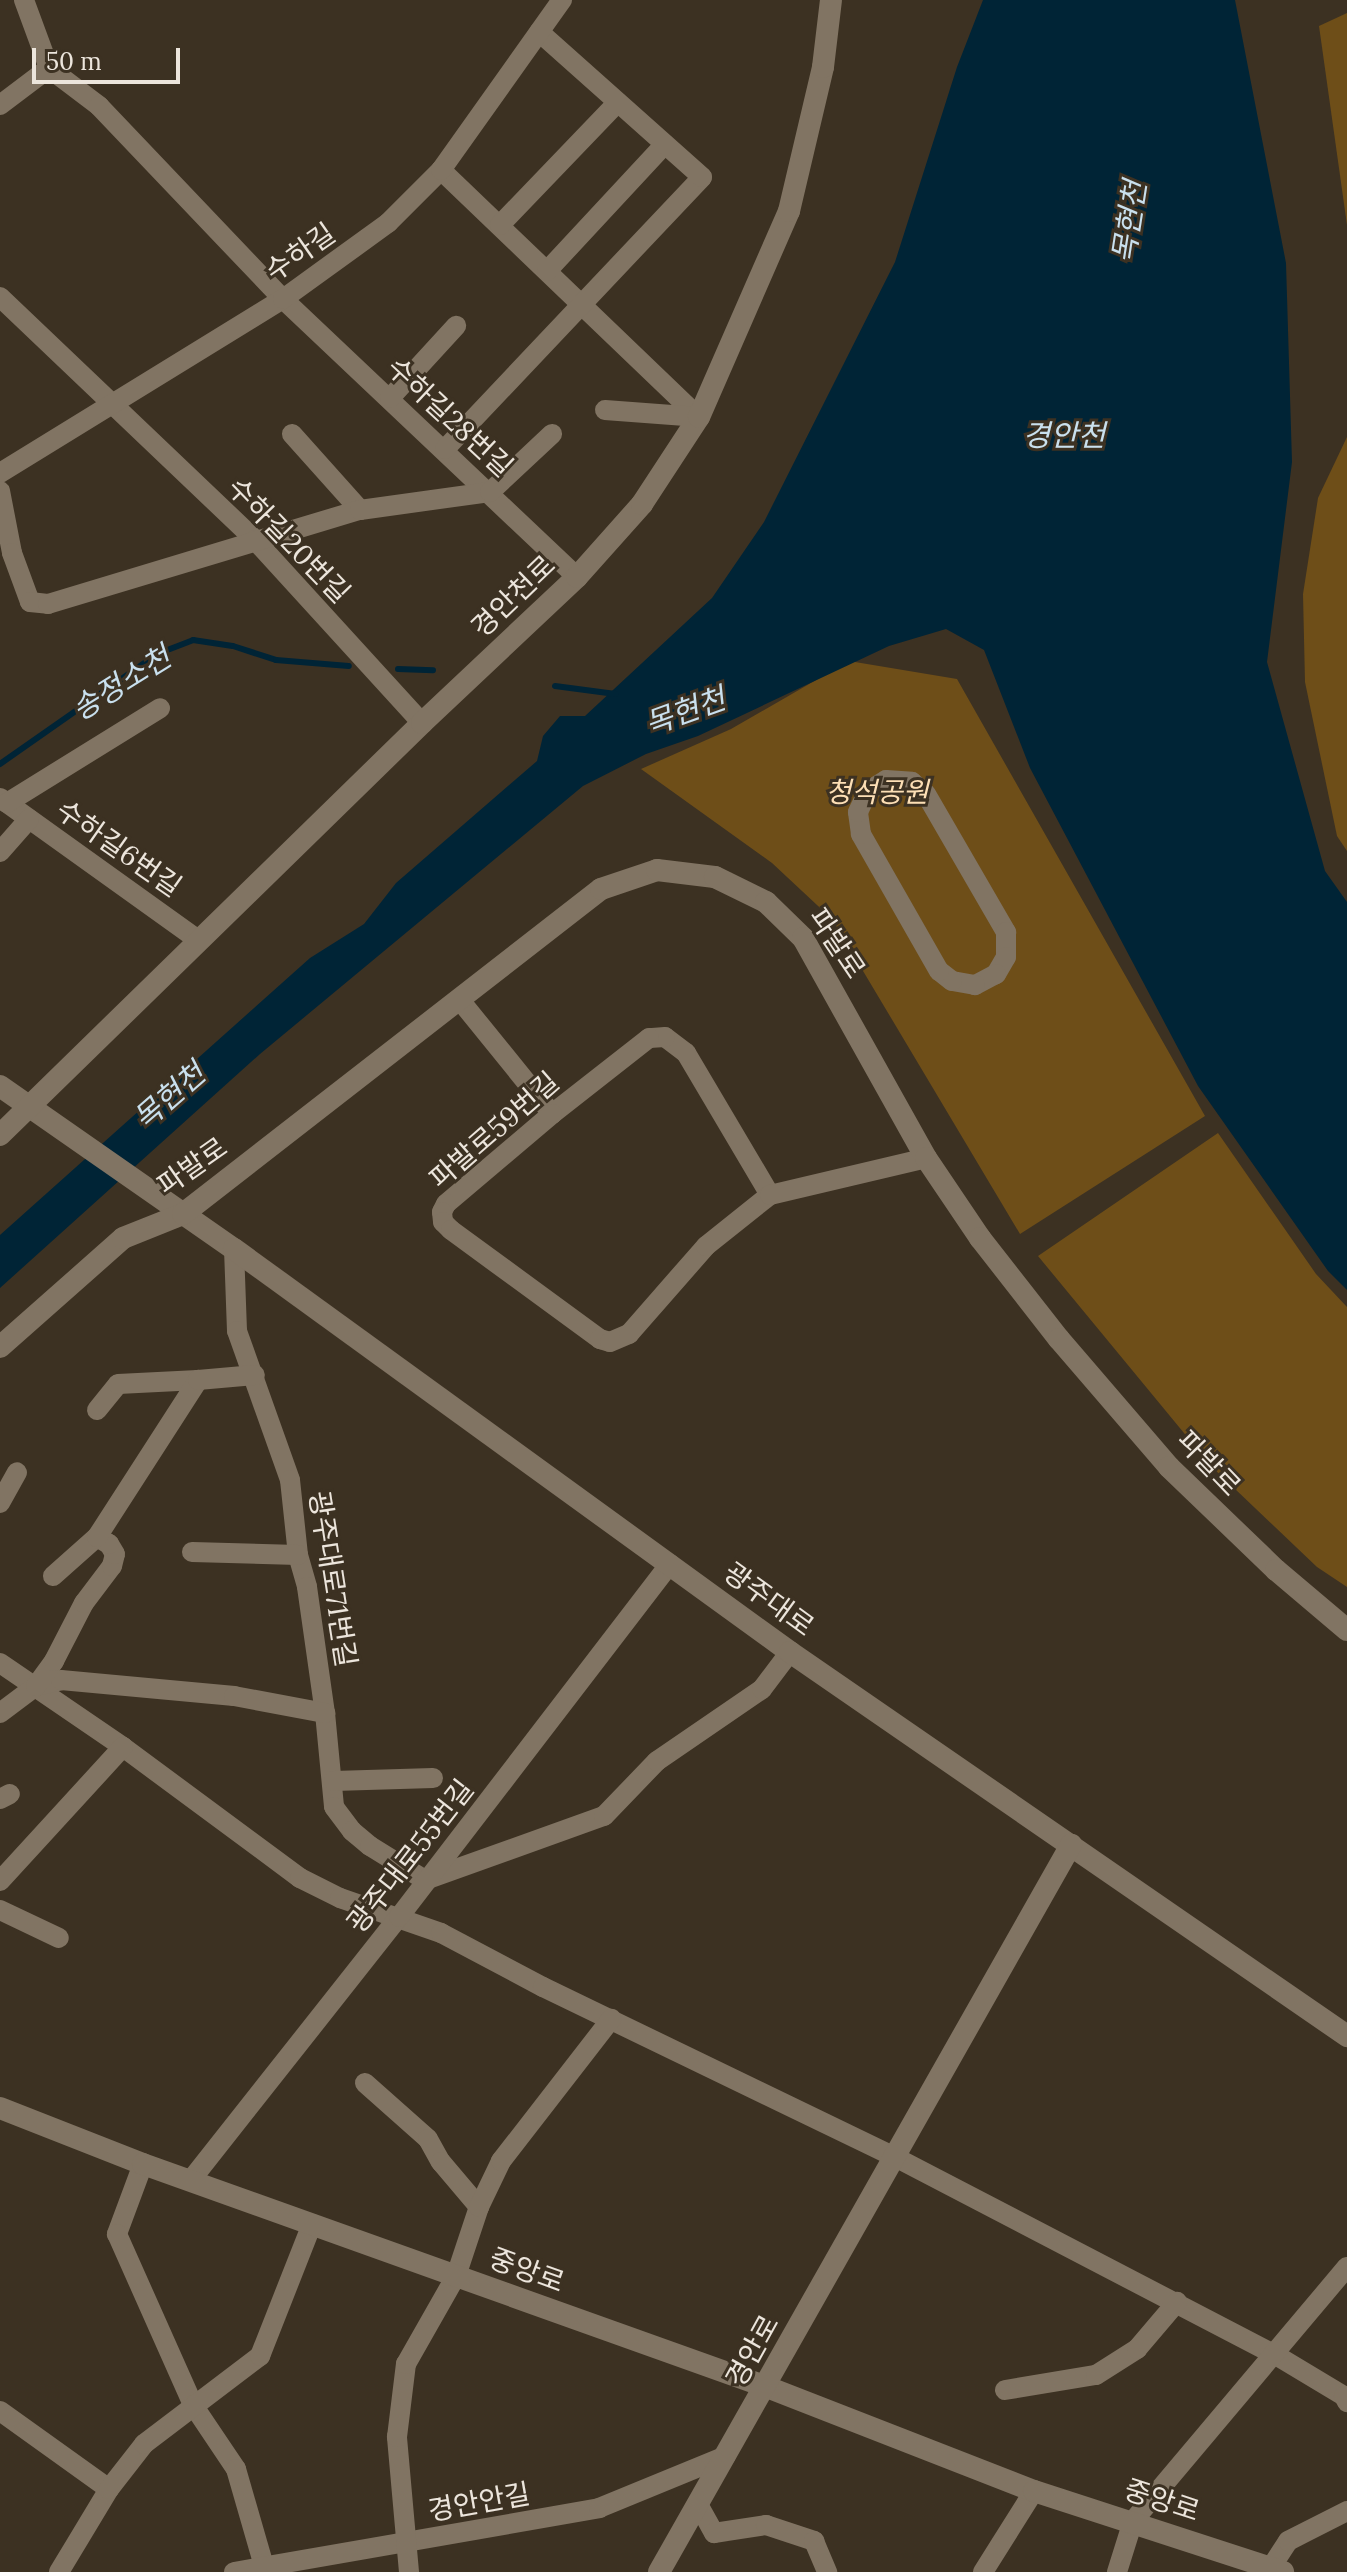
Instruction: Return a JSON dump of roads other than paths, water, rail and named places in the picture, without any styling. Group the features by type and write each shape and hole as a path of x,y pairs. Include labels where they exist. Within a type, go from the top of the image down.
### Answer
{"street":[{"path":"0,105 49,68 24,0"},
{"name":"수하길","path":"0,473 283,299 388,223 441,170 562,0"},
{"name":"경안천로","path":"0,1135 422,723 577,577 642,504 699,417 789,211 820,82 831,0"},
{"path":"445,449 702,177 539,32"},
{"name":"수하길28번길","path":"49,68 99,106 283,299 577,577"},
{"path":"500,225 618,102"},
{"path":"547,271 665,144"},
{"path":"441,170 699,417"},
{"name":"수하길20번길","path":"0,297 255,540 422,723"},
{"path":"390,398 456,326"},
{"path":"605,410 699,417"},
{"path":"292,434 360,510"},
{"path":"0,491 12,553 30,602 48,604 360,510 490,492 552,434"},
{"path":"3,800 160,708"},
{"path":"886,780 912,782 926,794 1006,932 1006,957 996,974 975,985 952,981 939,971 861,834 858,812 868,791 886,780"},
{"name":"수하길6번길","path":"3,800 198,940"},
{"path":"0,852 29,819"},
{"name":"파발로","path":"0,1347 123,1238 183,1214 601,889 657,870 715,877 766,902 803,938 926,1158 980,1238 1059,1339 1160,1457 1244,1540 1347,1630"},
{"path":"459,999 552,1114"},
{"name":"파발로59번길","path":"770,1195 686,1053 665,1037 649,1038 637,1044 446,1204 443,1222 600,1339 610,1342 629,1334 706,1246 770,1195 926,1158"},
{"path":"0,1086 30,1106"},
{"name":"광주대로","path":"30,1106 234,1249 790,1652 1347,2036"},
{"name":"광주대로71번길","path":"234,1249 237,1331 290,1480 298,1555 307,1587 325,1713 334,1781 334,1807 340,1818 370,1846 425,1880"},
{"path":"97,1410 118,1384 255,1375"},
{"path":"53,1576 97,1537 198,1380"},
{"path":"0,1503 17,1472"},
{"path":"0,1713 36,1686 84,1603 112,1566 115,1554 109,1544 97,1537"},
{"path":"192,1552 298,1555"},
{"name":"광주대로55번길","path":"191,2180 399,1917 670,1564"},
{"path":"425,1880 604,1816 657,1761 762,1689 790,1652"},
{"path":"0,1663 123,1747 300,1878 340,1898 441,1933 893,2156 1177,2302 1274,2354 1346,2398"},
{"path":"36,1686 61,1680 74,1681 234,1696 325,1713"},
{"path":"0,1881 123,1747"},
{"path":"334,1781 433,1778"},
{"name":"경안로","path":"659,2572 767,2387 893,2156 1071,1845"},
{"path":"0,1910 59,1938"},
{"path":"409,2572 397,2437 406,2364 456,2276 479,2207 501,2161 611,2019"},
{"path":"365,2083 428,2139 441,2162 479,2207"},
{"name":"중앙로","path":"0,2108 143,2164 767,2387 1034,2491 1133,2521 1274,2571"},
{"path":"143,2164 117,2234 193,2405 236,2469 264,2566"},
{"path":"59,2572 109,2489 144,2444 260,2356 312,2224"},
{"path":"1117,2572 1133,2521 1347,2267"},
{"path":"1005,2390 1096,2375 1137,2349 1177,2302"},
{"path":"0,2411 109,2489"},
{"name":"경안안길","path":"234,2572 599,2508 726,2456"},
{"path":"983,2572 1034,2491"},
{"path":"699,2506 714,2533 766,2525 814,2541 827,2572"},
{"path":"1274,2571 1288,2541 1347,2511"}],"water":[{"name":"경안천","path":"983,0 1235,0 1286,263 1292,462 1267,662 1325,871 1347,902 1347,1290 1328,1271 1198,1086 1030,768 984,650 946,629 889,646 698,736 646,754 583,786 260,1054 0,1288 0,1235 310,958 364,924 396,883 537,761 543,736 560,716 585,716 712,598 764,522 895,262 957,67"}],"waterway":[{"name":"송정소천","path":"0,764 157,654 193,640 233,646 276,660 349,666"},
{"name":"송정소천","path":"398,669 433,670"},
{"name":"송정소천","path":"555,686 615,694"}],"water label":[{"name":"목현천","path":"1129,222"},
{"name":"목현천","path":"685,711"},
{"name":"목현천","path":"169,1096"}],"park label":[{"name":"청석공원","path":"877,792"}]}
